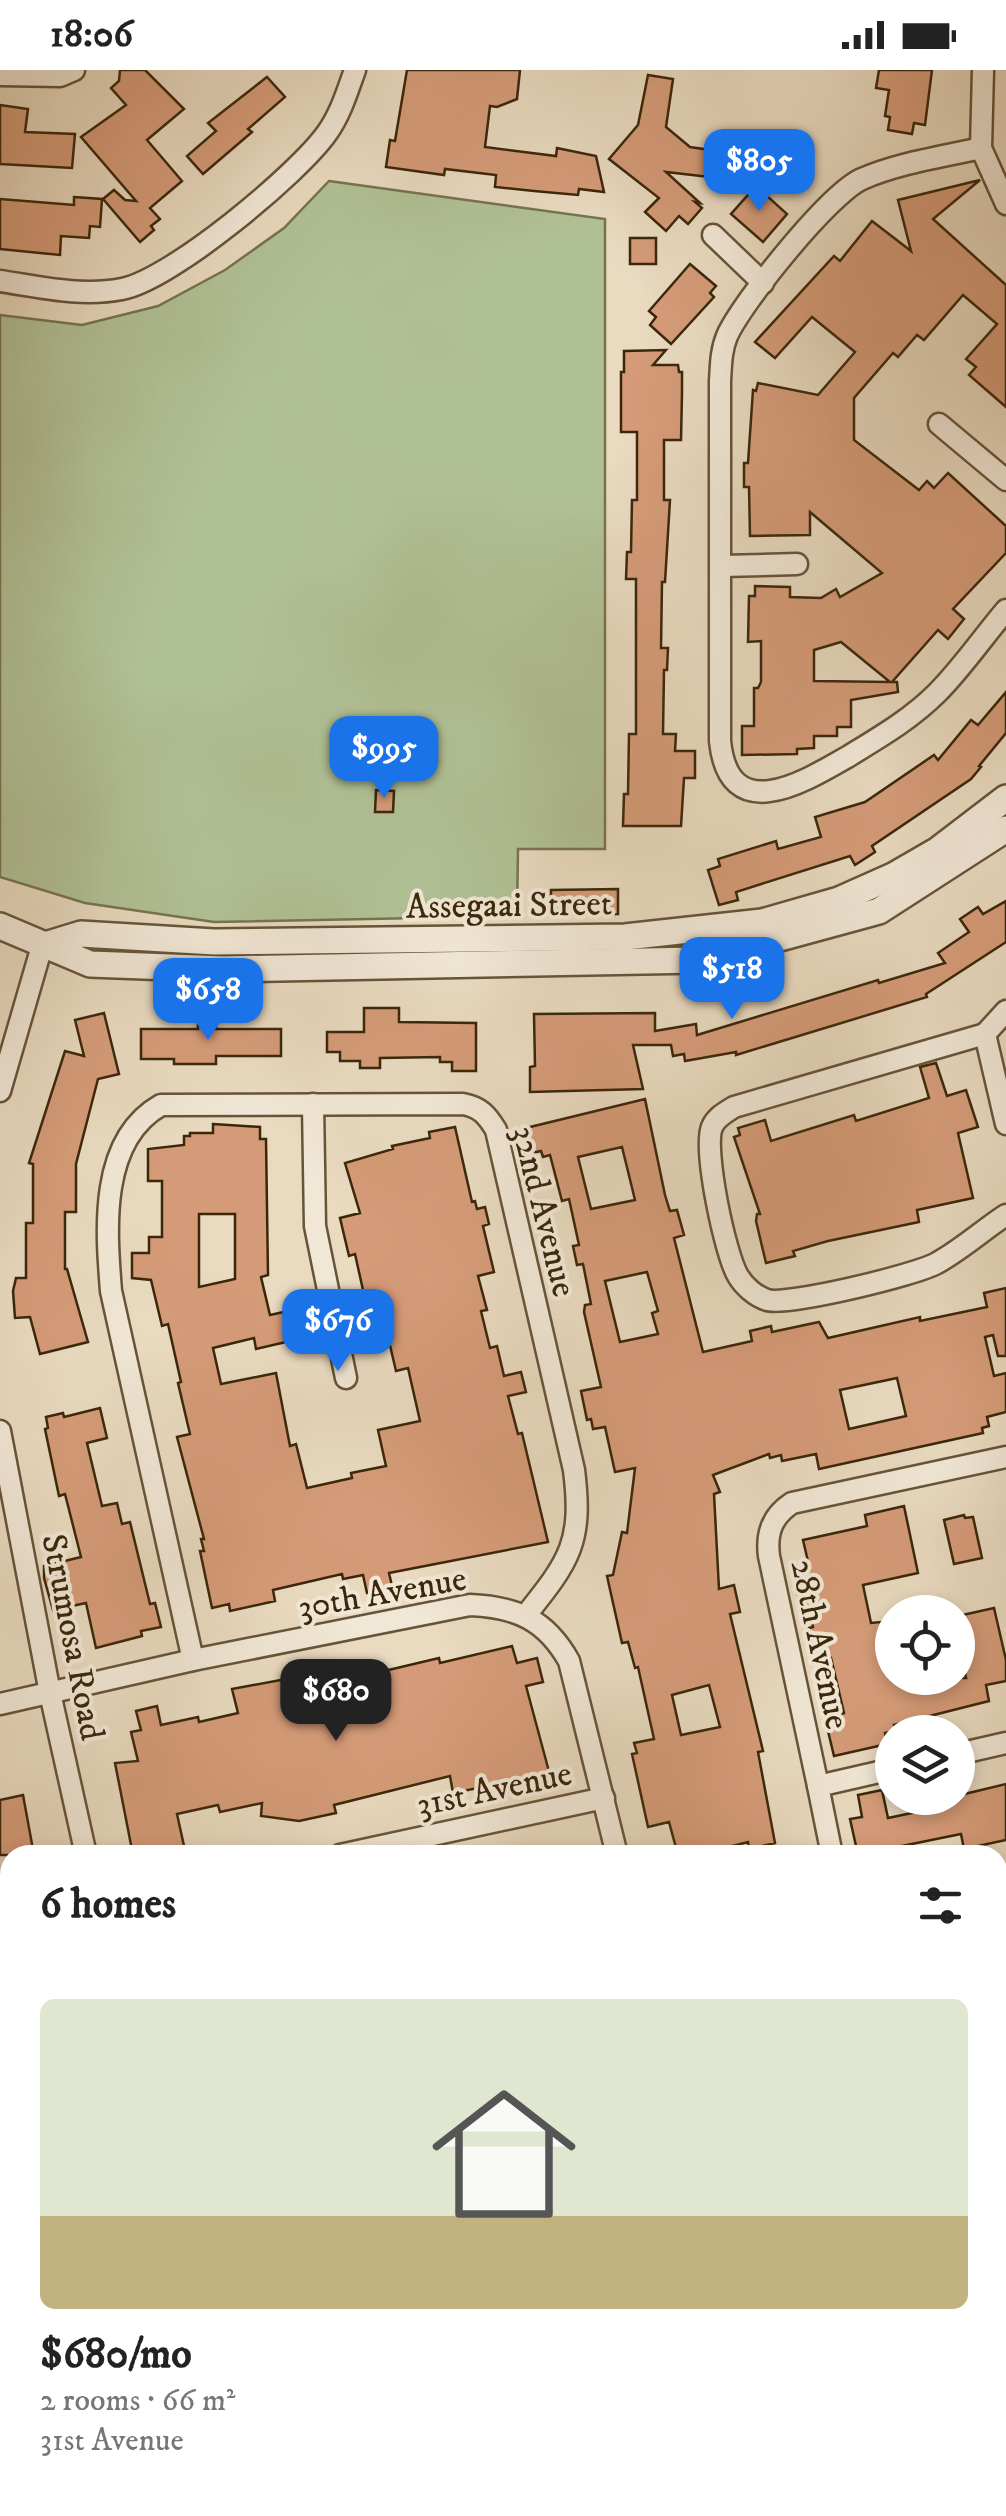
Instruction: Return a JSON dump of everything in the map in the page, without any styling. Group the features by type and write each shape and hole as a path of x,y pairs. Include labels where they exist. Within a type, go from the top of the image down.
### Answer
{"street":[{"path":"0,75 46,77 74,70"},
{"path":"0,281 82,293 124,289 158,275 199,248 301,163 326,134 343,105 354,70"},
{"path":"983,70 981,148 1006,204"},
{"path":"981,148 858,180 836,198 736,319 721,357 722,762 730,778 744,788 762,793 802,784 904,722 939,691 1006,610"},
{"path":"712,234 763,283"},
{"path":"940,424 1006,480"},
{"path":"722,566 798,564"},
{"name":"Assegaai Street","path":"42,946 81,934 214,942 575,939 681,933 762,922 840,900 893,876 938,850 1006,798"},
{"name":"Assegaai Street","path":"0,926 90,964 222,969 699,960 878,911 1006,829"},
{"path":"0,1091 42,946"},
{"path":"1006,1010 986,1034 734,1106 711,1129 710,1160 735,1269 749,1289 768,1300 791,1300 916,1273 940,1262 1006,1215"},
{"path":"986,1034 1006,1124"},
{"path":"313,1104 315,1226 346,1378"},
{"name":"32nd Avenue","path":"193,1660 111,1291 108,1224 118,1156 130,1130 142,1116 161,1106 462,1104 483,1112 496,1130 574,1470 578,1506 578,1524 566,1562 526,1615"},
{"name":"Strumosa Road","path":"0,1431 84,1845"},
{"name":"28th Avenue","path":"830,1845 768,1556 773,1522 792,1503 1006,1457"},
{"name":"30th Avenue","path":"0,1704 193,1660 470,1605 526,1615"},
{"path":"526,1615 550,1635 570,1662 615,1845"},
{"path":"975,1750 1006,1743"},
{"path":"818,1786 875,1773"},
{"name":"31st Avenue","path":"386,1845 604,1798"}],"green space":[{"path":"329,181 605,219 605,849 518,849 517,916 214,922 85,903 0,877 0,315 82,325 158,306 225,270 284,228"}],"building":[{"path":"120,70 145,70 184,109 147,140 182,181 150,208 160,219 140,242 103,199 114,190 125,200 136,201 81,137 126,105 111,88 119,81"},
{"path":"407,70 520,70 517,99 490,106 485,147 556,156 557,148 596,156 604,192 579,189 578,195 495,187 496,175 445,169 444,175 386,167 390,140 395,141"},
{"path":"879,70 932,70 925,125 914,123 912,134 888,130 890,117 885,116 889,90 876,88"},
{"path":"648,75 673,79 666,127 690,147 792,162 789,186 666,172 702,208 688,224 679,216 666,231 645,212 659,198 609,159 638,125"},
{"path":"267,77 285,97 203,174 187,156 216,131 208,123"},
{"path":"0,105 28,109 25,132 75,134 72,168 0,164"},
{"path":"980,180 933,219 1006,285 1006,407 969,375 976,367 966,359 997,324 963,295 924,340 917,335 898,357 893,353 854,398 854,440 919,490 927,481 934,488 948,473 1006,526 1006,553 953,609 964,619 948,639 938,630 892,682 897,682 898,692 851,700 851,727 837,727 837,736 814,736 814,748 797,749 797,754 742,755 742,726 754,726 754,688 761,682 761,641 748,642 749,596 755,596 755,586 790,587 790,597 821,598 836,589 840,597 882,573 810,512 810,535 750,536 749,487 744,487 744,463 748,463 753,390 756,391 758,383 818,395 855,352 812,317 775,358 755,342 834,256 840,261 872,221 911,251 898,200","holes":["841,642 890,682 814,681 814,650"]},
{"path":"756,186 787,214 763,242 731,214"},
{"path":"74,197 102,199 100,227 90,226 89,238 61,236 60,255 0,249 0,199 74,205"},
{"path":"630,238 656,238 656,264 630,264"},
{"path":"690,264 716,286 710,293 714,297 671,344 650,325 656,317 649,311"},
{"path":"666,350 653,365 678,365 682,393 681,440 664,440 664,500 670,500 662,582 661,648 668,648 663,734 676,734 675,751 695,751 695,778 684,778 681,826 623,826 629,734 636,734 636,579 626,579 632,500 637,500 637,432 621,432 621,372 624,351"},
{"path":"1006,692 1006,733 981,767 971,779 872,846 875,852 855,865 850,856 736,892 738,900 719,905 708,870 720,866 718,859 776,841 778,849 821,837 815,817 865,802 934,755 938,760 971,720 978,725"},
{"path":"376,790 394,791 393,812 375,812"},
{"path":"618,889 618,914 551,915 551,890"},
{"path":"1006,901 1006,942 926,994 927,997 736,1055 685,1061 684,1054 673,1056 671,1045 633,1045 643,1089 530,1092 530,1067 535,1066 534,1014 655,1013 655,1031 696,1024 697,1035 945,963 938,953 969,932 960,919 978,907 983,914"},
{"path":"364,1008 399,1008 399,1022 476,1023 476,1071 452,1071 452,1062 440,1062 440,1057 380,1058 380,1068 360,1068 360,1061 340,1061 340,1052 327,1052 327,1032 364,1032"},
{"path":"104,1013 119,1074 98,1079 76,1164 76,1212 65,1212 65,1269 88,1342 40,1354 30,1317 15,1318 13,1291 16,1278 26,1278 26,1223 33,1223 33,1164 29,1163 65,1051 84,1056 75,1020"},
{"path":"198,1018 216,1018 216,1029 281,1029 281,1056 216,1056 216,1064 141,1059 141,1029 198,1029"},
{"path":"936,1063 947,1096 966,1090 978,1127 958,1133 973,1198 917,1210 919,1222 828,1241 793,1251 795,1256 766,1263 756,1221 760,1214 734,1137 740,1135 738,1128 765,1120 771,1141 854,1115 856,1121 929,1098 920,1067"},
{"path":"645,1099 665,1195 670,1211 677,1210 684,1235 674,1238 703,1352 752,1341 750,1331 771,1326 772,1332 819,1322 828,1338 920,1317 920,1321 987,1307 984,1293 1006,1288 1006,1356 998,1356 993,1335 985,1337 994,1376 1006,1373 1006,1412 987,1417 989,1426 982,1428 983,1433 819,1469 816,1454 782,1461 781,1455 770,1458 769,1454 713,1475 720,1492 714,1494 719,1589 734,1585 740,1612 730,1614 763,1751 758,1752 775,1843 675,1845 669,1822 648,1827 632,1754 637,1753 634,1743 654,1739 638,1667 635,1668 628,1642 622,1643 607,1576 613,1575 622,1532 627,1533 635,1468 615,1472 605,1427 593,1429 591,1419 587,1420 581,1391 601,1387 584,1312 585,1305 591,1304 583,1264 577,1265 573,1246 579,1245 569,1199 562,1201 550,1155 532,1153 526,1128","holes":["622,1147 635,1200 591,1209 578,1157","647,1272 658,1311 652,1313 658,1334 620,1342 605,1281","897,1378 906,1416 849,1429 840,1390","709,1685 720,1727 681,1735 672,1695"]},
{"path":"213,1124 260,1127 260,1139 266,1139 268,1275 261,1277 270,1315 297,1309 303,1338 256,1349 254,1338 213,1348 221,1384 276,1373 290,1446 296,1444 307,1488 386,1466 378,1430 420,1421 408,1368 396,1371 385,1324 358,1331 353,1311 367,1308 355,1254 349,1256 340,1218 360,1213 345,1163 393,1149 392,1146 430,1138 429,1132 455,1127 472,1202 475,1201 477,1209 485,1207 489,1224 483,1226 494,1272 478,1276 487,1310 481,1311 490,1348 497,1346 504,1376 521,1372 526,1392 508,1396 518,1434 522,1433 548,1542 389,1573 392,1586 367,1593 363,1575 343,1579 342,1574 273,1590 275,1601 230,1611 229,1604 212,1608 200,1551 204,1551 204,1539 177,1437 190,1434 168,1324 162,1326 151,1280 132,1278 132,1253 149,1253 149,1237 162,1237 162,1181 148,1181 148,1149 184,1145 184,1136 190,1133 213,1133","holes":["199,1214 235,1214 235,1279 199,1287"]},
{"path":"100,1408 107,1438 87,1443 102,1506 117,1503 122,1524 130,1522 150,1604 155,1603 161,1627 96,1648 86,1603 53,1610 44,1578 44,1566 81,1557 65,1494 59,1496 45,1429 46,1417"},
{"path":"904,1506 918,1573 863,1585 871,1623 875,1623 875,1695 975,1695 975,1612 994,1608 1006,1660 1006,1681 986,1685 989,1701 934,1715 875,1715 875,1747 834,1756 828,1731 835,1729 832,1716 844,1713 831,1658 816,1661 804,1592 797,1594 793,1574 810,1570 803,1540 867,1526 865,1515"},
{"path":"973,1517 982,1558 954,1564 944,1520"},
{"path":"512,1646 517,1663 537,1658 543,1682 526,1686 551,1779 515,1788 513,1781 453,1793 450,1776 334,1805 336,1813 299,1821 261,1816 262,1803 220,1812 218,1805 177,1814 184,1845 131,1845 115,1763 138,1761 131,1732 141,1730 136,1711 157,1706 161,1725 198,1717 199,1722 238,1713 232,1689 356,1666 359,1677 439,1658 440,1663"},
{"path":"1006,1784 1006,1840 963,1845 961,1834 907,1845 856,1845 850,1819 862,1817 858,1795 875,1791 875,1815 975,1815 975,1791"},
{"path":"23,1795 32,1845 0,1845 0,1800"}]}
